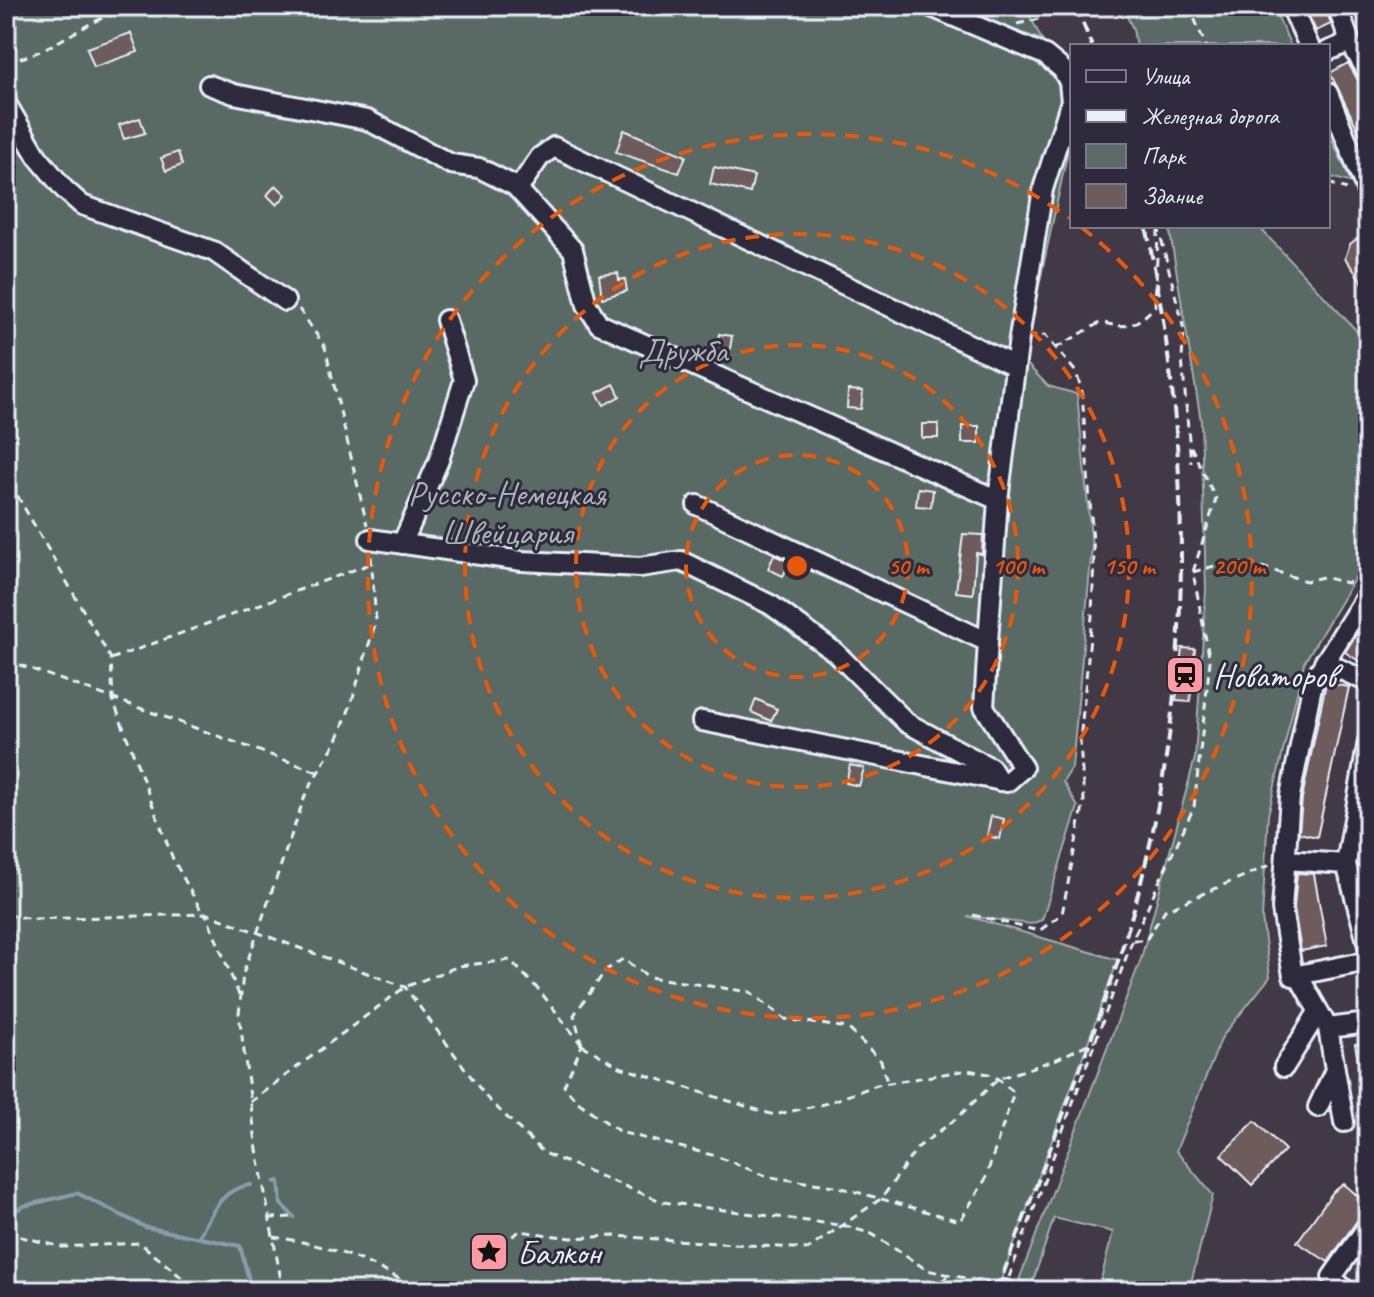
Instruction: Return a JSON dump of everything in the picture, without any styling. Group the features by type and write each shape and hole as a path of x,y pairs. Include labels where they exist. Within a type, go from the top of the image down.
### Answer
{"street":[{"path":"929,6 1045,55 1062,69 1070,92"},
{"path":"1291,6 1308,44"},
{"path":"1337,6 1350,42 1368,73"},
{"path":"1330,50 1350,42"},
{"path":"209,85 234,94 367,120 451,164 479,168 518,189 573,250 587,305 599,324 998,500"},
{"path":"1330,98 1368,194"},
{"path":"6,103 37,156 64,189 82,205 213,251 285,301"},
{"path":"702,721 999,781 1007,782 1023,768 984,707 998,500 1019,338 1043,189 1070,104"},
{"path":"518,189 540,157 554,147 1015,366"},
{"path":"402,544 439,460 464,380 446,320"},
{"path":"697,505 988,642"},
{"path":"370,539 522,561 640,567 681,561 771,605 835,652 907,723 991,768 999,781"},
{"path":"1368,593 1313,681 1290,796 1282,909 1293,976 1368,961"},
{"path":"1324,662 1368,682"},
{"path":"1368,741 1346,864 1368,945"},
{"path":"1286,860 1346,864"},
{"path":"1298,975 1328,1028 1344,1122"},
{"path":"1284,1067 1318,1012"},
{"path":"1328,1028 1368,1023"},
{"path":"1318,1107 1335,1069"},
{"path":"1346,1291 1332,1277 1368,1226"}],"path":[{"path":"6,62 45,49 84,25 120,9 140,6"},
{"path":"161,6 184,6"},
{"path":"990,30 1039,19 1044,6"},
{"path":"1189,6 1205,44"},
{"path":"1056,348 1101,322 1120,328 1140,322 1155,306 1158,228"},
{"path":"1158,228 1184,330 1182,358 1191,463"},
{"path":"283,1291 250,1102 239,1014 243,974 306,793 342,728 376,621 370,539 325,347 298,308 285,301"},
{"path":"973,915 1039,931 1062,914 1084,801 1080,742 1094,555 1082,392 1076,372 1045,335 1019,338"},
{"path":"6,915 34,919 206,914 405,987 486,1097 544,1153 663,1202 846,1226 872,1234 927,1270 1000,1285 1005,1290 1133,940 1194,807 1210,661 1193,572 1216,499 1191,447"},
{"path":"6,470 13,488 111,659 113,700 173,859 206,914 240,999"},
{"path":"111,659 371,563"},
{"path":"1193,572 1218,565 1249,563 1306,581 1323,577 1347,583 1368,577"},
{"path":"6,660 318,772"},
{"path":"1133,940 1146,940 1165,910 1210,893 1240,876 1286,860"},
{"path":"1133,940 1135,933"},
{"path":"250,1102 405,987 459,966 510,960 582,1045 620,1067 774,1115 887,1084 968,1070 998,1079 1014,1092 985,1180 960,1221 809,1181 769,1177 716,1156 620,1132 578,1102 564,1086 582,1045 574,1015 606,970 623,959 649,977 750,992 785,1019 848,1028 881,1061 887,1084"},
{"path":"489,1252 520,1231 571,1238 614,1236 808,1249 846,1226 882,1198 917,1148 957,1118 998,1079 1057,1059 1096,1040"},
{"path":"269,1218 294,1217"},
{"path":"6,1233 62,1247 140,1243 198,1291"},
{"path":"273,1237 311,1242 346,1254 384,1269 421,1291"},
{"path":"901,1291 934,1287 948,1276"}],"green space":[{"name":"Русско-Немецкая Швейцария","path":"6,6 916,6 1007,43 1070,88 1070,141 1023,360 1048,386 1077,394 1092,547 1072,768 1063,782 1078,807 1042,920 1031,924 967,916 1118,960 997,1291 6,1291"},
{"path":"946,6 1025,6 1042,40"},
{"path":"1122,6 1273,6 1290,44 1136,44 1133,29"},
{"path":"1330,135 1352,183 1330,177"},
{"path":"1169,228 1260,228 1368,343 1368,556 1304,663 1268,815 1262,918 1270,977 1222,1037 1176,1151 1213,1195 1189,1291 1098,1291 1113,1232 1054,1218 1032,1284 1019,1280 1141,959 1195,758 1206,590 1201,421"}],"building":[{"path":"1304,6 1325,6 1331,24 1316,31"},
{"path":"131,33 138,52 94,67 87,48"},
{"path":"1348,63 1358,80 1368,87 1368,150 1330,73"},
{"path":"140,118 145,133 124,139 119,125"},
{"path":"624,130 686,156 679,173 616,152"},
{"path":"178,152 182,165 166,171 161,158"},
{"path":"714,167 754,176 750,193 710,184"},
{"path":"276,185 286,195 277,205 267,195"},
{"path":"1358,238 1368,238 1368,290 1345,258 1350,244"},
{"path":"618,273 619,280 625,279 627,291 602,298 599,275"},
{"path":"719,334 732,336 729,356 716,353"},
{"path":"614,384 620,396 604,405 597,393"},
{"path":"848,390 863,391 861,409 847,408"},
{"path":"922,424 938,424 938,438 922,438"},
{"path":"962,426 979,426 979,443 962,443"},
{"path":"918,488 933,490 931,507 916,506"},
{"path":"963,534 983,535 982,554 976,553 973,594 956,592"},
{"path":"774,555 790,562 783,576 768,569"},
{"path":"1368,616 1368,667 1345,652"},
{"path":"1182,648 1195,649 1190,702 1176,701"},
{"path":"1326,683 1349,687 1317,837 1299,833 1302,798"},
{"path":"756,699 777,709 771,721 751,712"},
{"path":"850,765 864,768 859,786 846,783"},
{"path":"991,816 1004,819 1000,839 987,836"},
{"path":"1297,873 1314,874 1327,946 1301,951 1294,908"},
{"path":"1368,1042 1368,1082 1362,1083 1355,1044"},
{"path":"1255,1121 1285,1150 1252,1185 1221,1155"},
{"path":"1344,1184 1368,1205 1328,1262 1297,1242 1333,1192"}],"waterway":[{"path":"275,1182 279,1181 281,1204 294,1217"},
{"path":"200,1235 225,1196 251,1185"},
{"path":"6,1215 24,1206 77,1193 145,1227 240,1246 252,1291"}],"railway":[{"path":"1076,6 1091,44"},
{"path":"997,1291 1118,961 1144,871 1162,780 1175,688 1180,595 1180,503 1174,410 1163,318 1146,228"}],"place":[{"name":"Новаторов","path":"1185,675"},
{"name":"Балкон","path":"489,1252"}],"park label":[{"name":"Дружба","path":"683,350"}]}
